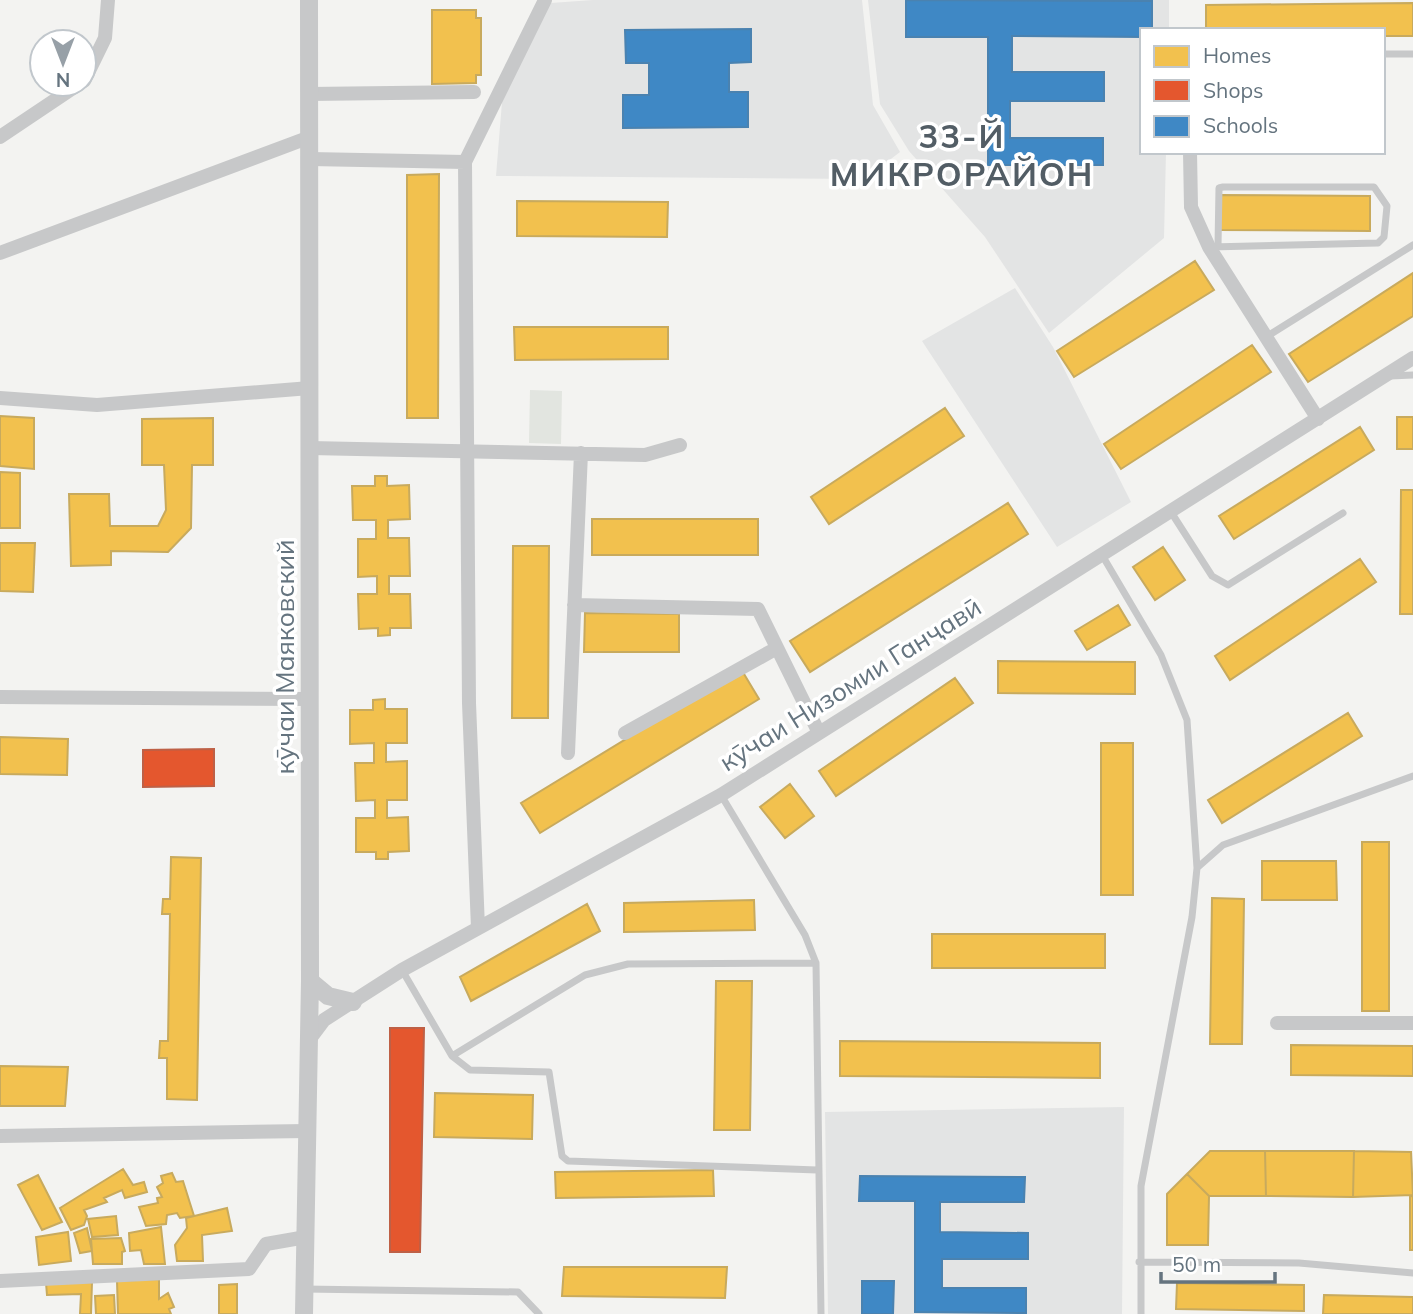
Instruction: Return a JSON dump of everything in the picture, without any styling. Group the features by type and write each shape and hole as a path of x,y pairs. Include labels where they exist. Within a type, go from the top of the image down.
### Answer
{"street":[{"path":"98,52 105,38 108,0"},
{"name":"кӯчаи Маяковский","path":"304,1314 310,981 309,0"},
{"path":"478,928 469,703 465,162 545,0"},
{"path":"309,94 474,92"},
{"path":"0,137 58,98"},
{"path":"0,253 310,137"},
{"path":"1190,154 1191,207 1266,337 1318,419"},
{"path":"310,159 465,162"},
{"name":"кӯчаи Низомии Ганҷавӣ","path":"309,1041 324,1020 402,970 721,794 1413,358"},
{"path":"0,398 97,405 310,388"},
{"path":"310,448 645,455 680,445"},
{"path":"568,752 580,453"},
{"path":"574,605 758,609 819,733"},
{"path":"625,733 777,648"},
{"path":"0,697 311,699"},
{"path":"310,981 328,996 353,1002"},
{"path":"1277,1023 1413,1023"},
{"path":"0,1136 307,1131"},
{"path":"0,1281 249,1269 266,1244 306,1237"}],"lane":[{"path":"1385,54 1413,54"},
{"path":"1223,187 1374,187 1387,206 1384,237 1378,243 1214,247 1219,188 1223,187"},
{"path":"1266,337 1413,244"},
{"path":"1385,376 1413,375"},
{"path":"1171,512 1212,576 1228,585 1343,513"},
{"path":"1102,555 1161,655 1187,720 1197,869 1192,917 1141,1186 1141,1314"},
{"path":"1197,869 1223,845 1413,776"},
{"path":"721,794 805,935 816,963 821,1314"},
{"path":"452,1056 586,975 628,964 816,963"},
{"path":"402,970 452,1056 470,1070 549,1072 562,1156 568,1161 817,1170"},
{"path":"1139,1262 1299,1263 1413,1273"},
{"path":"303,1289 518,1292 539,1314"}],"shaded area":[{"path":"593,0 862,0 873,105 900,152 865,179 496,176 505,65 551,3"},
{"path":"868,0 1169,0 1169,28 1140,28 1140,154 1166,154 1164,238 1049,333 985,237 909,151 880,104"},
{"path":"1015,288 1053,347 1131,502 1057,547 922,341"},
{"path":"530,390 562,391 561,444 529,443"},
{"path":"1124,1107 1122,1314 828,1314 825,1112"}],"building: Homes":[{"path":"1413,3 1413,36 1385,36 1385,28 1206,28 1206,5"},
{"path":"432,10 476,10 476,18 481,18 481,75 476,75 476,83 432,84"},
{"path":"439,174 438,418 407,418 407,175"},
{"path":"1219,195 1370,196 1370,231 1219,230"},
{"path":"517,201 668,202 667,237 517,236"},
{"path":"1195,261 1214,290 1074,377 1057,351"},
{"path":"1413,273 1413,316 1308,382 1289,354"},
{"path":"514,327 668,327 668,359 515,360"},
{"path":"1252,345 1271,372 1121,469 1104,444"},
{"path":"945,408 964,436 829,524 811,497"},
{"path":"0,416 34,418 34,469 0,466"},
{"path":"1397,417 1413,417 1413,449 1397,449"},
{"path":"213,418 213,465 192,465 191,528 168,552 111,551 111,565 71,566 69,494 109,494 110,526 158,526 166,510 164,465 142,465 142,419"},
{"path":"1360,427 1374,450 1234,539 1219,516"},
{"path":"0,472 20,473 20,528 0,528"},
{"path":"375,476 387,476 387,486 409,485 410,519 388,520 388,538 409,538 410,576 389,576 389,594 410,594 411,628 390,628 390,635 378,636 378,628 359,629 358,594 377,594 377,576 358,577 358,539 376,539 376,520 353,520 352,486 375,486"},
{"path":"1401,490 1413,490 1413,614 1400,614"},
{"path":"1008,503 1028,534 810,672 790,641"},
{"path":"592,519 758,519 758,555 592,555"},
{"path":"0,543 35,543 33,592 0,591"},
{"path":"513,546 549,546 548,718 512,718"},
{"path":"1163,547 1185,580 1155,600 1133,567"},
{"path":"1360,559 1376,582 1230,680 1215,656"},
{"path":"1118,605 1130,625 1087,650 1075,631"},
{"path":"585,613 679,614 679,652 584,652"},
{"path":"998,661 1135,662 1135,694 998,693"},
{"path":"741,669 759,699 540,833 521,803"},
{"path":"955,678 973,703 836,796 819,771"},
{"path":"385,699 385,709 407,709 407,743 386,743 386,762 407,761 407,800 387,800 387,818 408,817 409,851 388,852 388,859 376,859 376,852 356,852 356,818 375,818 375,800 356,801 355,763 374,763 374,743 350,744 350,710 373,710 373,700"},
{"path":"1348,713 1362,736 1222,823 1208,800"},
{"path":"0,737 68,739 67,775 0,774"},
{"path":"1101,743 1133,743 1133,895 1101,895"},
{"path":"790,784 814,816 785,838 760,807"},
{"path":"1362,842 1389,842 1389,1011 1362,1011"},
{"path":"171,857 201,858 197,1100 167,1099 167,1058 159,1058 160,1041 168,1041 170,914 162,914 163,899 170,899"},
{"path":"1262,861 1336,861 1337,900 1262,900"},
{"path":"1212,898 1244,899 1242,1044 1210,1044"},
{"path":"754,900 755,930 624,932 624,903"},
{"path":"587,904 600,931 471,1001 460,977"},
{"path":"932,934 1105,934 1105,968 932,968"},
{"path":"716,981 752,981 750,1130 714,1130"},
{"path":"840,1041 1100,1043 1100,1078 840,1076"},
{"path":"1291,1045 1413,1046 1413,1076 1291,1075"},
{"path":"0,1066 68,1067 65,1106 0,1106"},
{"path":"435,1093 533,1095 532,1139 434,1137"},
{"path":"1210,1151 1265,1151 1266,1196 1209,1196 1187,1174"},
{"path":"1265,1151 1354,1151 1353,1197 1266,1196"},
{"path":"1354,1151 1411,1152 1413,1195 1353,1197"},
{"path":"123,1169 133,1185 144,1182 147,1192 125,1198 122,1190 104,1198 107,1202 84,1210 87,1216 84,1225 71,1230 60,1208"},
{"path":"713,1170 714,1196 556,1198 555,1172"},
{"path":"172,1173 176,1182 183,1181 194,1216 180,1218 177,1213 167,1215 166,1224 146,1226 139,1207 158,1203 157,1198 162,1197 157,1187 163,1183 161,1176"},
{"path":"1187,1174 1209,1196 1208,1245 1167,1245 1167,1194"},
{"path":"38,1175 62,1222 42,1230 18,1185"},
{"path":"1413,1195 1413,1250 1410,1250 1410,1197"},
{"path":"227,1208 232,1231 202,1235 203,1261 177,1261 175,1245 187,1228 186,1218"},
{"path":"116,1216 118,1235 92,1237 88,1219"},
{"path":"161,1227 165,1264 144,1264 141,1250 130,1251 129,1233"},
{"path":"87,1228 92,1251 80,1253 74,1233"},
{"path":"68,1232 71,1261 39,1265 36,1237"},
{"path":"121,1238 125,1251 122,1252 122,1264 93,1264 91,1239"},
{"path":"564,1267 727,1267 725,1298 562,1296"},
{"path":"159,1279 159,1299 168,1293 174,1307 169,1309 171,1314 118,1314 117,1281"},
{"path":"92,1282 91,1314 80,1314 81,1294 47,1295 46,1283"},
{"path":"1177,1283 1304,1285 1304,1311 1176,1309"},
{"path":"237,1284 237,1314 219,1314 219,1285"},
{"path":"114,1295 115,1314 96,1314 95,1296"},
{"path":"1324,1295 1413,1297 1413,1314 1323,1314"}],"building: Shops":[{"path":"214,749 214,786 143,787 143,750"},
{"path":"390,1028 424,1028 420,1252 390,1252"}],"building: Schools":[{"path":"906,0 1152,1 1152,28 1140,28 1140,37 1012,36 1012,72 1104,72 1104,101 1010,101 1010,138 1103,138 1103,165 988,165 988,37 906,37"},
{"path":"751,29 751,62 729,63 729,92 748,92 748,127 623,128 623,95 649,95 649,63 626,63 625,30"},
{"path":"860,1176 1025,1177 1024,1202 940,1202 940,1232 1028,1233 1028,1259 942,1259 942,1288 1026,1288 1026,1313 915,1312 915,1201 859,1201"},
{"path":"862,1281 894,1281 893,1314 862,1314"}],"district":[{"name":"33-Й МИКРОРАЙОН","path":"962,154"}]}
